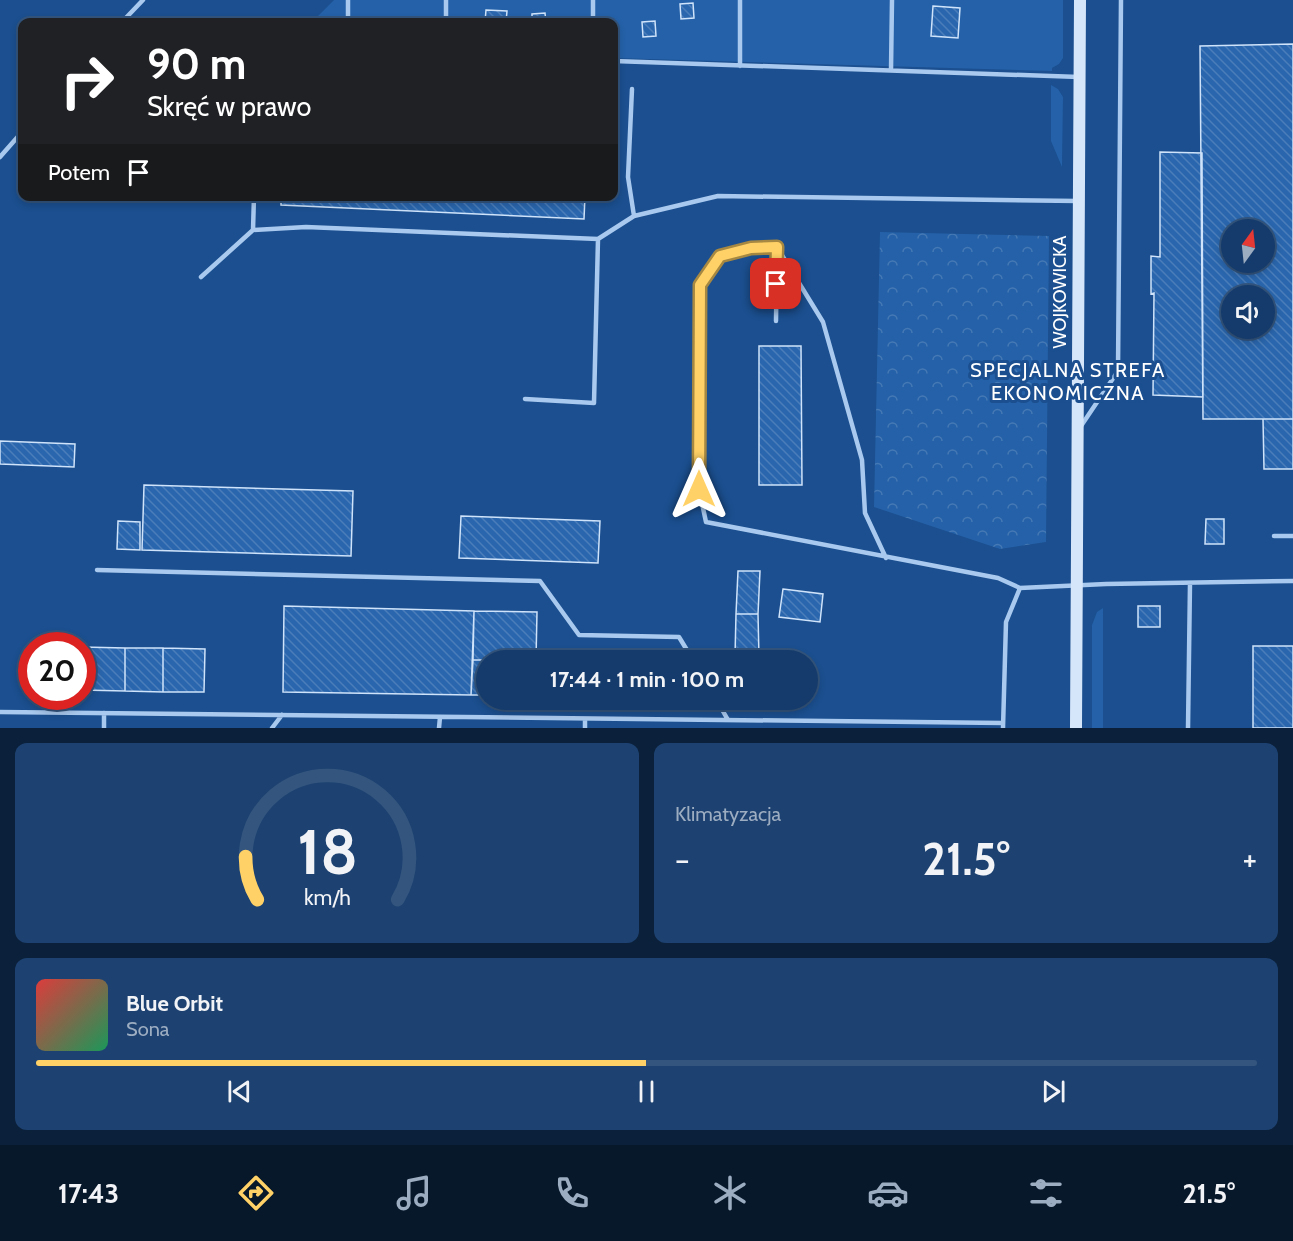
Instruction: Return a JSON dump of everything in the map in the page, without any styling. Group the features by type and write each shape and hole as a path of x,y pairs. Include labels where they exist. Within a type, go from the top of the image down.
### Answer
{"street":[{"name":"WOJKOWICKA","path":"1076,728 1080,0"}],"lane":[{"path":"126,18 142,0"},
{"path":"348,0 348,18"},
{"path":"446,0 446,18"},
{"path":"593,0 593,18"},
{"path":"740,0 740,66"},
{"path":"891,69 892,0"},
{"path":"1078,430 1118,371 1121,0"},
{"path":"618,61 1079,77"},
{"path":"632,89 628,177 634,216"},
{"path":"0,157 18,137"},
{"path":"201,277 253,230 306,227 598,239 634,216 718,196 1078,201"},
{"path":"253,230 254,201"},
{"path":"525,399 594,403 598,239"},
{"path":"776,321 777,247"},
{"path":"777,247 823,322 862,460 866,513 886,558"},
{"path":"777,247 751,248 720,256 700,285 699,489 706,522 998,578 1020,588 1293,581"},
{"path":"1274,536 1293,536"},
{"path":"97,570 540,581 579,635 679,637 687,650"},
{"path":"1188,728 1190,583"},
{"path":"0,712 805,721 1003,726 1006,622 1020,588"},
{"path":"722,710 728,720"},
{"path":"104,713 104,728"},
{"path":"272,728 282,715"},
{"path":"439,728 440,717"},
{"path":"585,718 585,728"},
{"path":"805,721 805,728"}],"green space":[{"path":"334,0 1063,0 1063,58 1052,68 1052,71 618,58 618,18 316,18"},
{"path":"1051,85 1058,89 1063,97 1062,167 1051,141"},
{"path":"880,232 1049,236 1046,542 1000,549 874,507"},
{"path":"1103,608 1103,728 1092,728 1092,625 1097,612"}],"building":[{"path":"693,3 694,18 681,19 680,4"},
{"path":"933,6 960,8 958,38 931,36"},
{"path":"486,10 507,11 506,18 485,18"},
{"path":"545,13 546,18 532,18 532,14"},
{"path":"655,21 656,36 643,37 642,22"},
{"path":"1293,44 1293,419 1203,419 1200,46"},
{"path":"1160,152 1202,153 1203,397 1153,395 1154,293 1151,294 1151,256 1160,257"},
{"path":"281,201 585,201 584,219 281,205"},
{"path":"759,346 801,346 802,485 759,485"},
{"path":"1263,419 1293,419 1293,469 1264,469"},
{"path":"0,441 75,444 74,467 0,464"},
{"path":"144,485 353,491 351,556 142,550"},
{"path":"461,516 600,521 598,563 459,558"},
{"path":"1206,519 1224,519 1224,544 1205,544"},
{"path":"118,521 140,522 140,550 117,549"},
{"path":"738,571 760,571 758,614 736,614"},
{"path":"783,589 823,594 820,622 779,617"},
{"path":"284,606 474,611 471,695 283,692"},
{"path":"1138,606 1160,606 1160,627 1138,627"},
{"path":"474,611 537,612 536,650 476,650 476,660 473,660"},
{"path":"736,614 758,614 759,650 735,650"},
{"path":"1253,646 1293,646 1293,728 1253,728"},
{"path":"96,647 125,648 125,691 96,690"},
{"path":"125,648 163,648 163,692 125,691"},
{"path":"163,648 205,649 204,692 163,692"},
{"path":"473,660 476,660 476,695 471,695"}],"district":[{"name":"SPECJALNA STREFA EKONOMICZNA","path":"1068,382"}],"route":[{"path":"699,489 700,285 720,256 751,248 777,247 776,284"}]}
